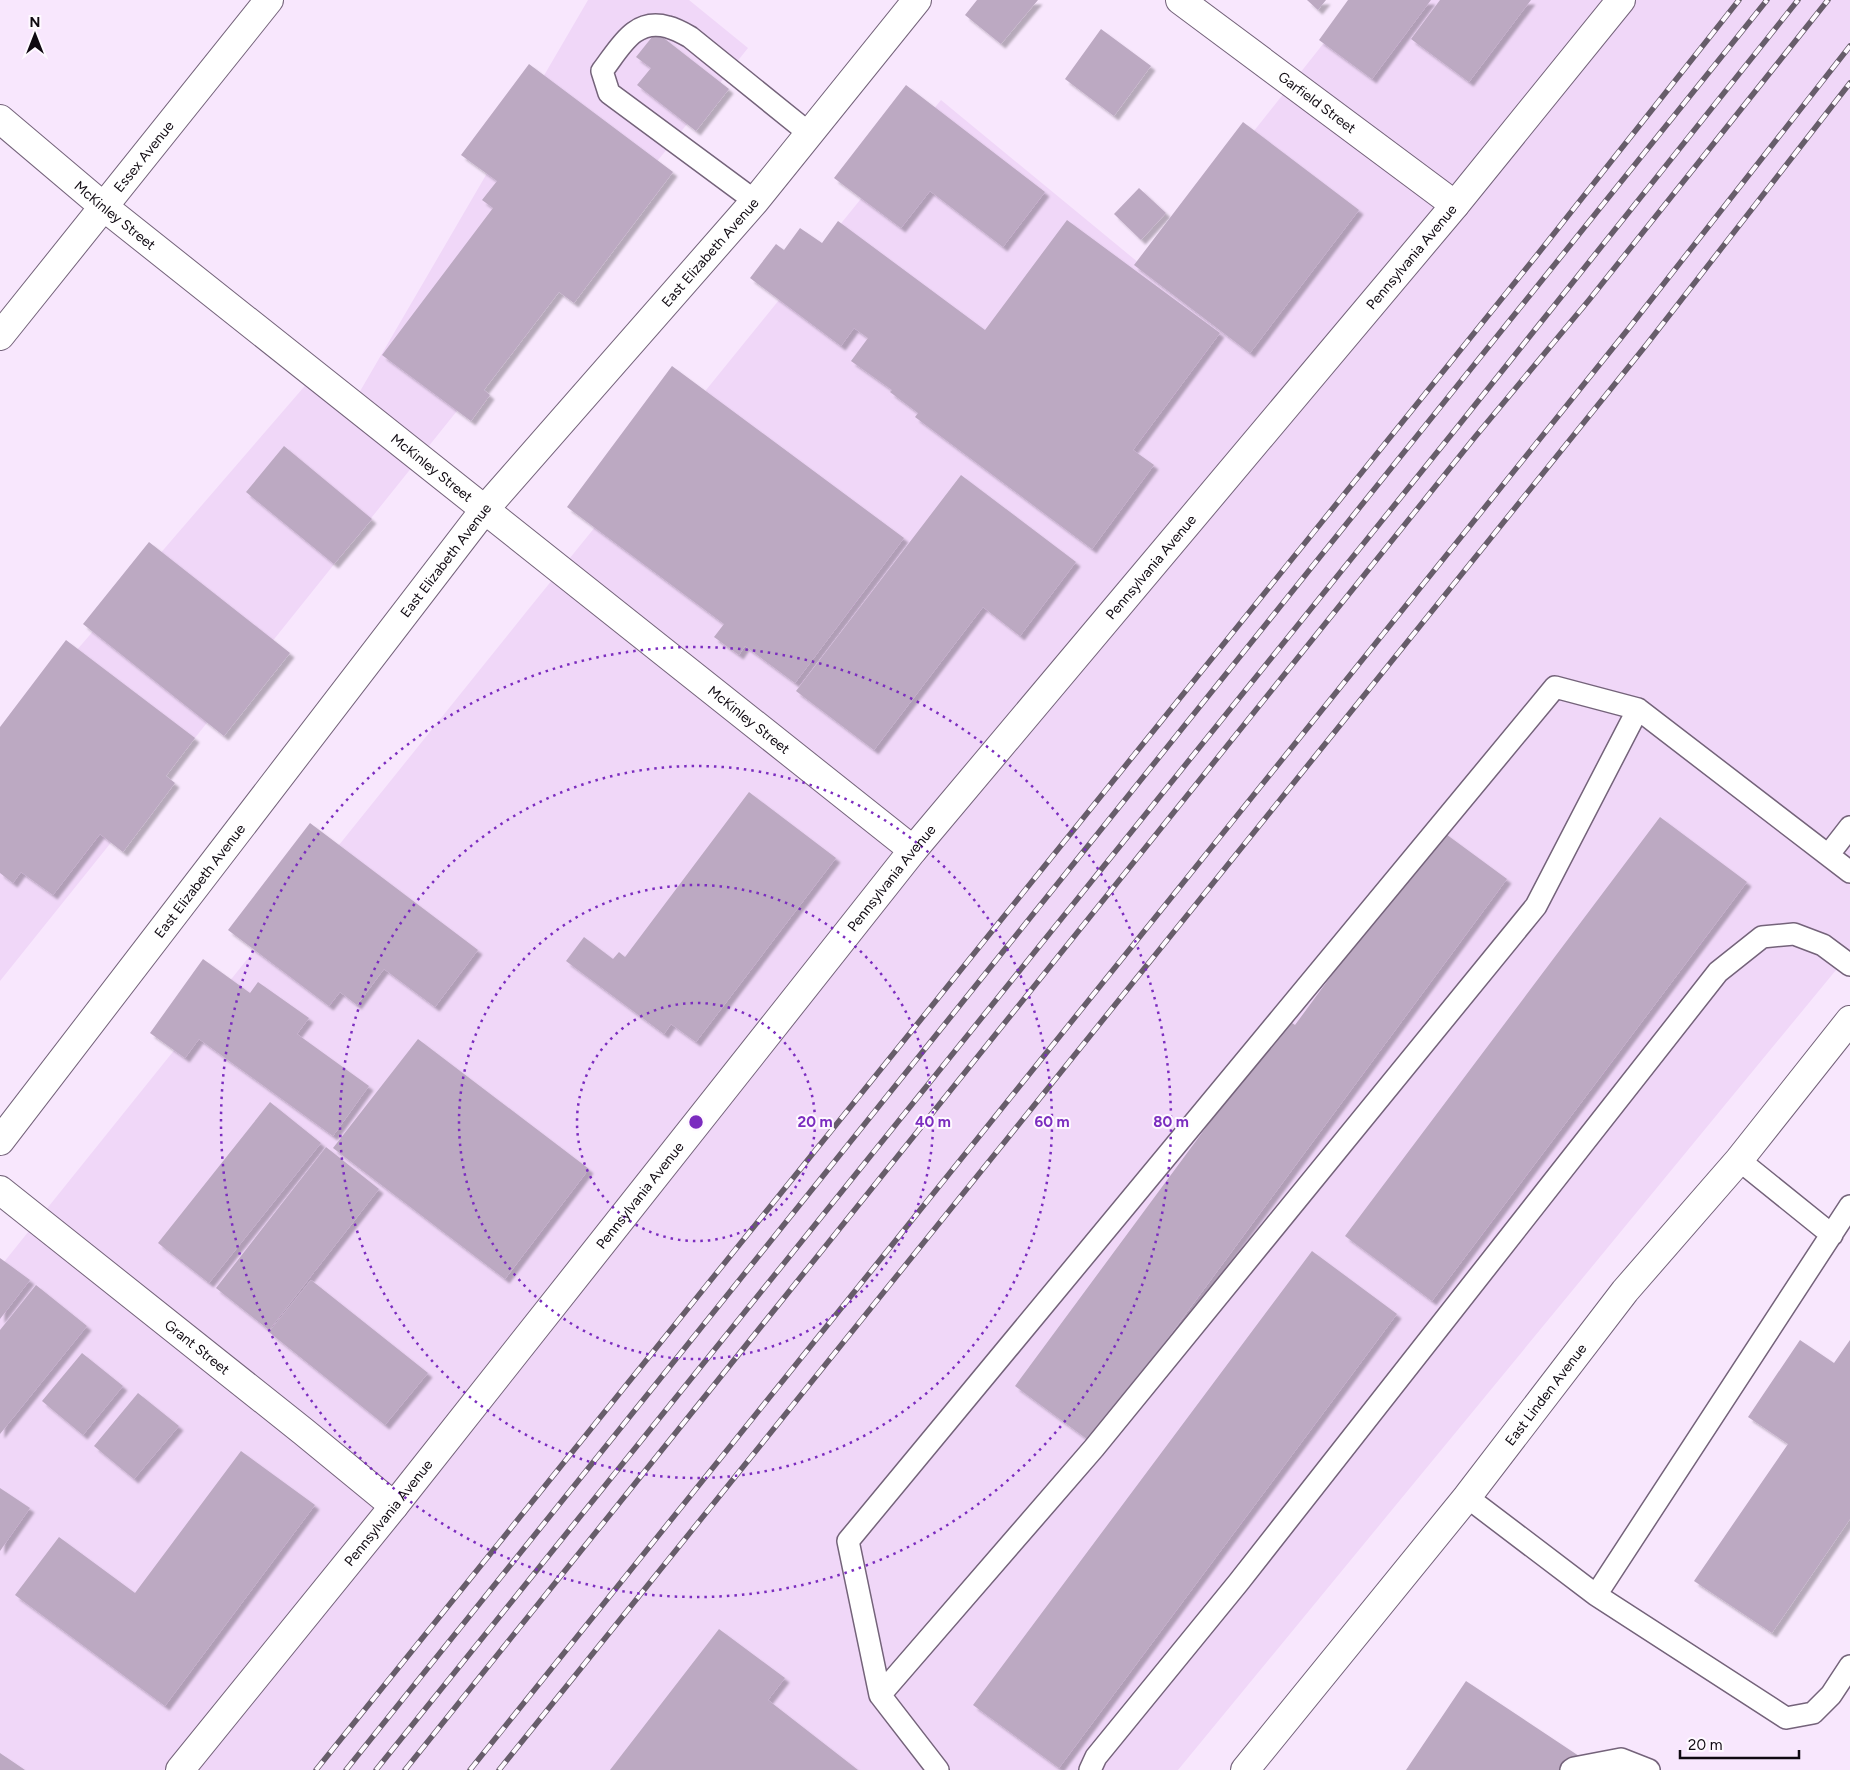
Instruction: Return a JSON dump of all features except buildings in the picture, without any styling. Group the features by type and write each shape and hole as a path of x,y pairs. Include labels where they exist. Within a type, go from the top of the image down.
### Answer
{"street":[{"name":"Essex Avenue","path":"0,336 270,0"},
{"name":"East Elizabeth Avenue","path":"0,1141 485,509 755,201 917,0"},
{"name":"Garfield Street","path":"1180,0 1455,205"},
{"name":"Pennsylvania Avenue","path":"180,1770 394,1506 912,850 1455,205 1621,0"},
{"name":"McKinley Street","path":"0,119 104,207 912,850"},
{"name":"East Linden Avenue","path":"1245,1770 1467,1497 1625,1291 1739,1160 1850,1020"},
{"name":"Grant Street","path":"0,1190 394,1506"}],"lane":[{"path":"755,201 609,92 602,72 632,31 651,24 669,27 690,36 810,134"},
{"path":"938,1770 880,1695 848,1540 1555,687 1638,709 1850,872"},
{"path":"880,1695 1094,1448 1536,906 1638,709"},
{"path":"1829,854 1850,827"},
{"path":"1090,1770 1096,1757 1238,1583 1718,972 1762,937 1794,934 1823,945 1850,965"},
{"path":"1739,1160 1832,1235"},
{"path":"1596,1595 1850,1206"},
{"path":"1467,1497 1596,1595 1786,1718 1813,1713 1831,1695 1850,1666"},
{"path":"1571,1770 1621,1759 1649,1770"}],"shaded area":[{"path":"588,0 689,0 748,48 0,981 0,739 316,373 352,405"},
{"path":"1358,0 1850,0 1850,953 1178,1770 0,1770 0,1267 527,611 941,100 1145,268"}],"railway":[{"path":"316,1770 1537,255 1739,0"},
{"path":"346,1770 1767,0"},
{"path":"376,1770 1459,425 1798,0"},
{"path":"405,1770 1475,437 1589,300 1828,0"},
{"path":"470,1770 1629,328 1850,46"},
{"path":"499,1770 1647,344 1850,83"}]}
